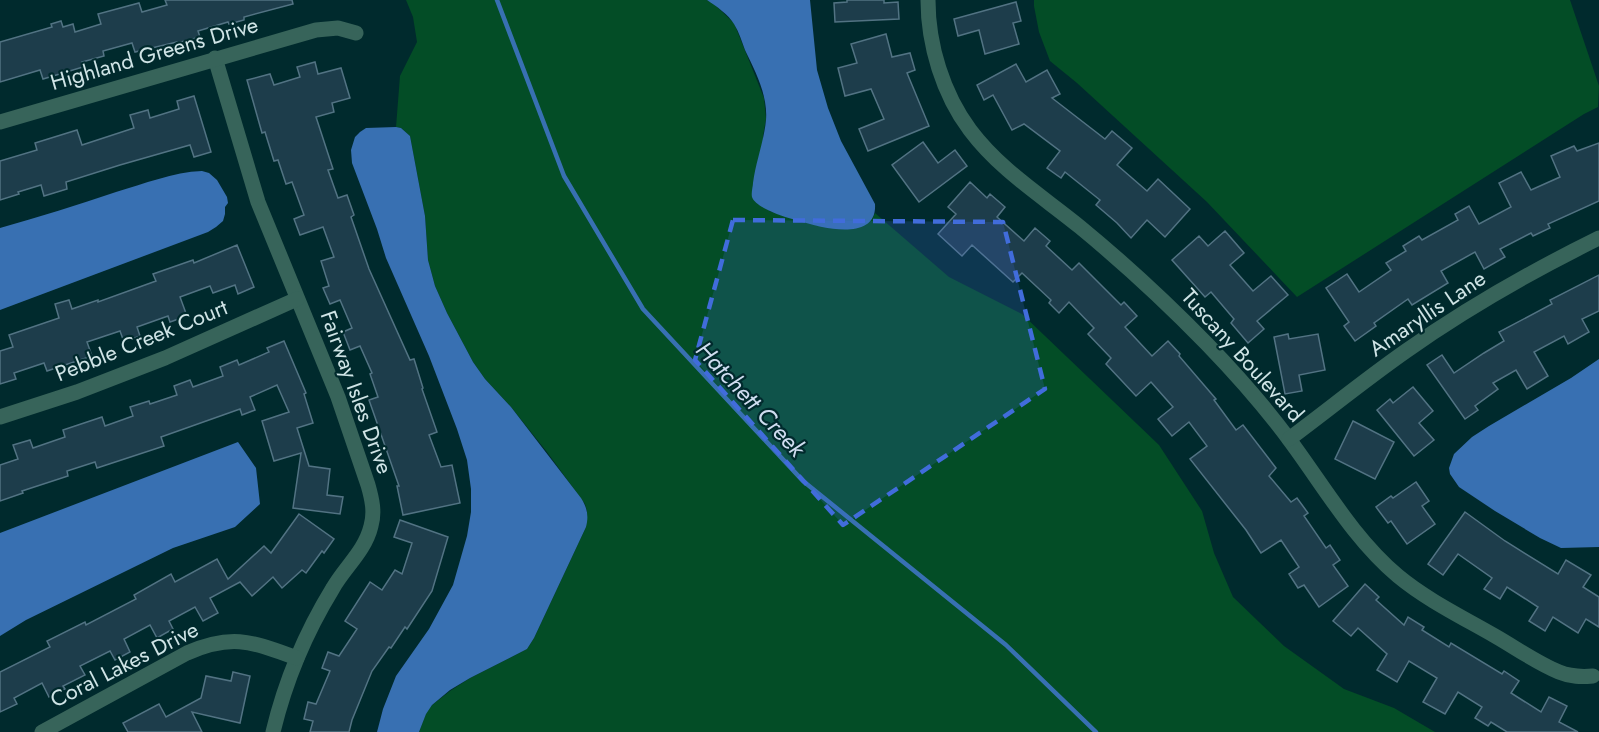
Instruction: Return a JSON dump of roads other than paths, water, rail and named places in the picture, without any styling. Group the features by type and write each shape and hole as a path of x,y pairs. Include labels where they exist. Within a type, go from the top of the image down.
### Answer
{"street":[{"name":"Tuscany Boulevard","path":"928,0 930,29 944,81 954,104 989,153 1142,280 1208,344 1289,440 1365,545 1400,578 1433,600 1550,668 1572,676 1593,676"},
{"name":"Highland Greens Drive","path":"0,122 316,30 338,28 356,33"},
{"name":"Fairway Isles Drive","path":"215,58 266,224 348,426 372,499 372,525 363,546 334,585 297,658 284,692 273,732"},
{"name":"Amaryllis Lane","path":"1289,440 1406,351 1480,302 1599,238"},
{"name":"Pebble Creek Court","path":"0,417 77,392 165,358 297,298"},
{"name":"Coral Lakes Drive","path":"42,732 177,658 204,646 224,641 245,641 297,658"}],"water":[{"path":"707,0 810,0 817,70 828,108 841,141 875,204 871,221 865,226 849,229 822,227 772,212 752,197 754,175 765,128 765,101 736,27 726,14"},
{"path":"366,128 401,128 410,136 425,216 428,260 435,286 447,313 473,362 581,498 587,515 586,527 527,649 450,690 432,705 419,732 377,732 396,676 429,629 453,585 467,536 471,512 471,489 467,460 457,429 429,356 386,258 352,163 351,150 355,137 360,132"},
{"path":"202,171 209,173 217,180 227,197 228,203 225,207 223,221 216,227 0,310 0,228 159,179"},
{"path":"1599,359 1599,547 1561,548 1540,538 1459,487 1450,474 1449,468 1454,454 1472,437"},
{"path":"238,442 256,468 260,504 235,527 173,548 26,620 0,636 0,533"}],"waterway":[{"name":"Hatchett Creek","path":"497,0 564,176 643,309 803,481 1006,645 1096,732"}]}
